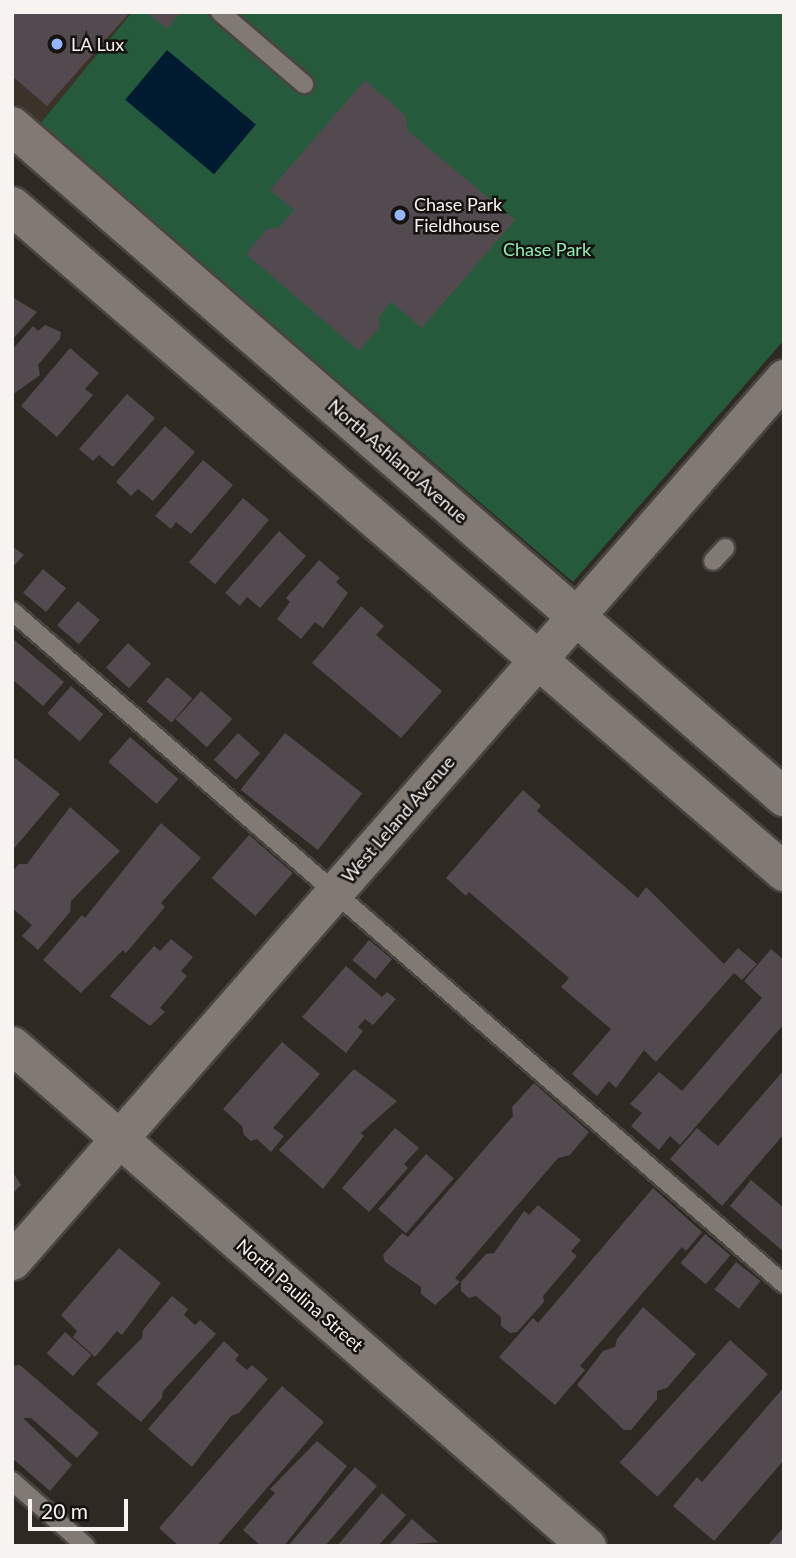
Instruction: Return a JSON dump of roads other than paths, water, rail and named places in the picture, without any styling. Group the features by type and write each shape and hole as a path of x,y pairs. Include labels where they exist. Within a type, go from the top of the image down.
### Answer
{"main road":[{"name":"North Ashland Avenue","path":"12,126 784,797"},
{"path":"12,206 784,872"}],"street":[{"name":"West Leland Avenue","path":"12,1261 784,378"},
{"name":"North Paulina Street","path":"12,1045 587,1546"}],"lane":[{"path":"220,12 304,84"},
{"path":"12,611 784,1283"},
{"path":"12,1481 86,1546"}],"water":[{"path":"167,50 256,125 214,174 125,100"}],"place":[{"name":"LA Lux","path":"57,44"},
{"name":"Chase Park Fieldhouse","path":"400,215"}],"park label":[{"name":"Chase Park","path":"547,249"}]}
